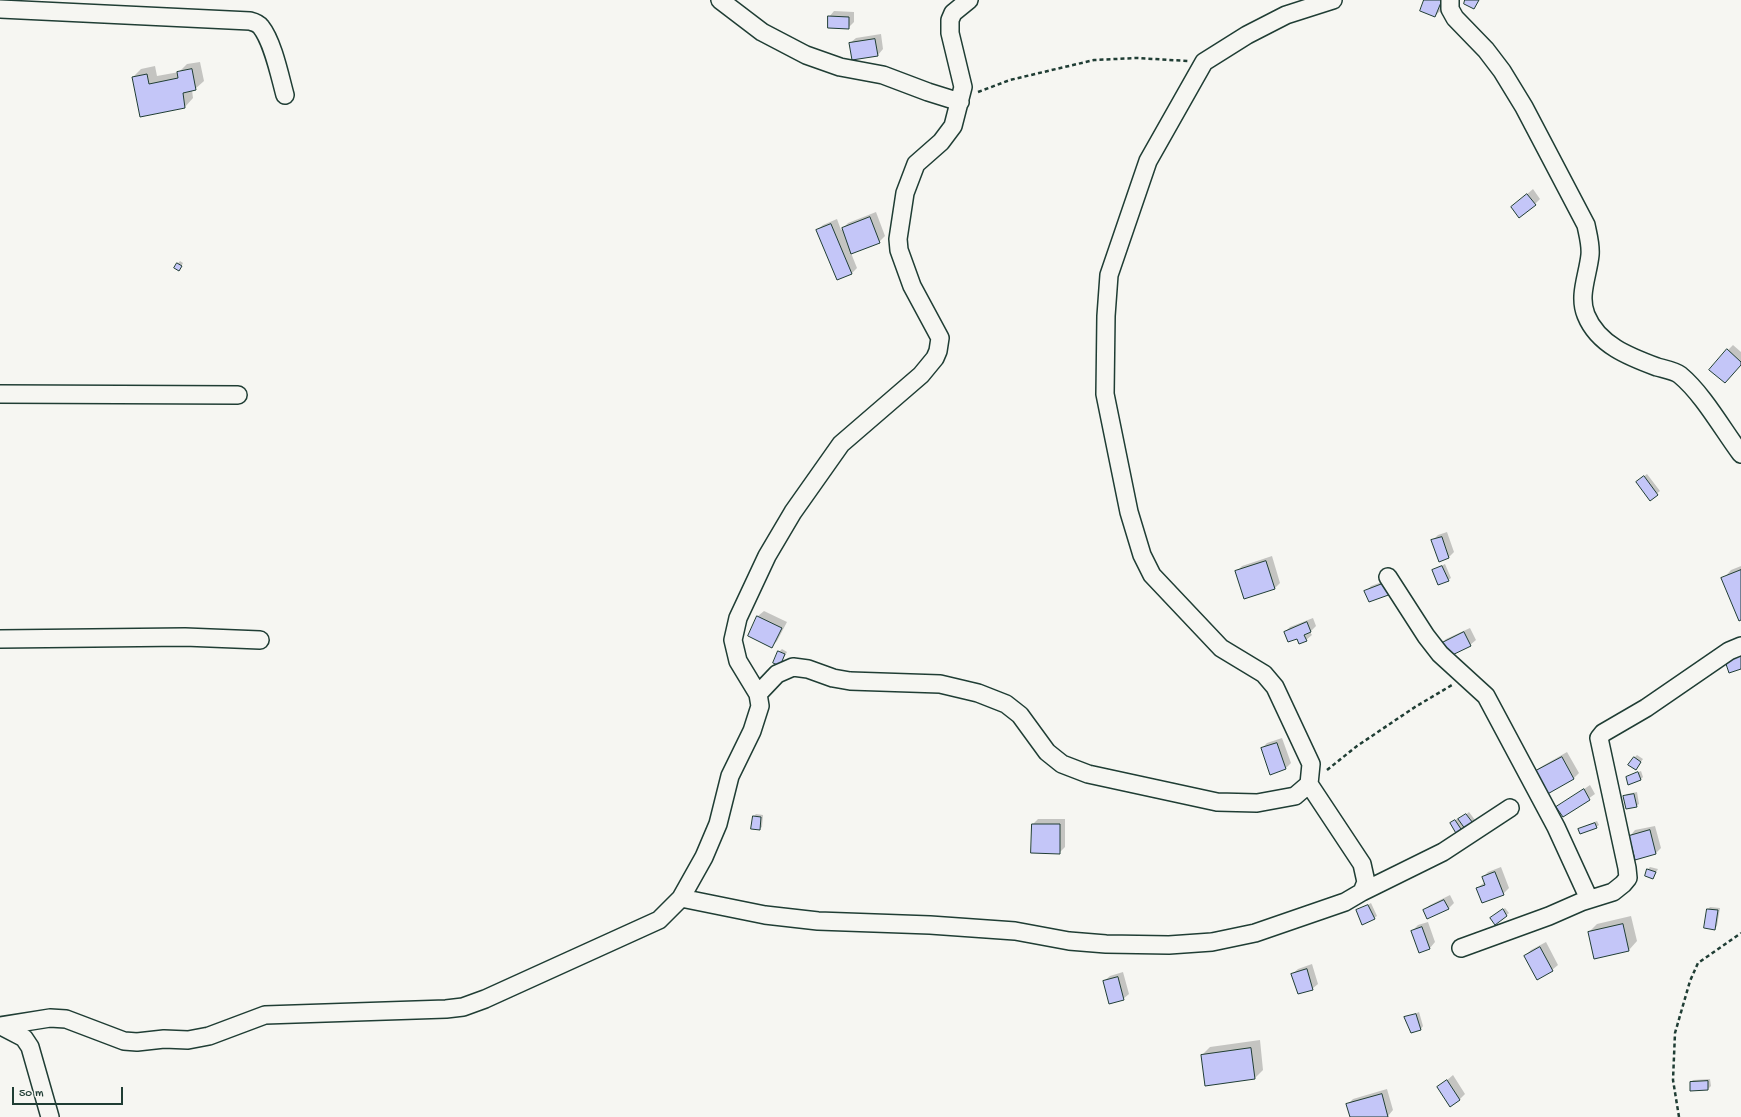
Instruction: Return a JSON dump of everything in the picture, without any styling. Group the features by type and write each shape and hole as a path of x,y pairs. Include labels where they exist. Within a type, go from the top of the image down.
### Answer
{"street":[{"path":"720,0 762,32 806,55 840,67 883,76 960,102"},
{"path":"1,1026 50,1018 66,1020 124,1041 137,1042 164,1039 188,1040 209,1036 265,1015 446,1009 464,1007 553,969 659,920 681,898 704,857 718,824 730,776 752,731 760,706 758,694 738,662 733,640 738,618 777,536 824,466 841,444 921,375 935,358 938,351 940,338 912,286 899,250 898,239 905,193 916,164 941,142 953,126 960,102 962,87 950,33 950,20 954,13 969,0"},
{"path":"1333,0 1286,16 1248,35 1204,62 1148,161 1109,275 1106,316 1105,394 1129,512 1142,555 1152,575 1220,648 1264,674 1275,687 1311,764 1309,784 1362,864 1366,882 1362,892"},
{"path":"1450,0 1450,9 1455,18 1486,50 1502,71 1524,107 1586,226 1590,244 1590,256 1583,302 1586,316 1593,327 1610,345 1629,357 1679,374 1710,410 1741,454"},
{"path":"0,9 250,21 261,26 264,32 274,55 285,95"},
{"path":"0,394 238,395"},
{"path":"1388,577 1426,636 1440,654 1469,678 1486,696 1523,762 1556,827 1589,899"},
{"path":"0,640 185,636 260,640"},
{"path":"1461,948 1549,916 1589,899 1613,892 1623,884 1628,878 1599,738 1603,733 1646,708 1729,651 1741,646"},
{"path":"758,694 777,674 793,668 808,668 833,678 850,681 940,684 978,693 1006,704 1020,715 1047,752 1062,764 1088,774 1217,802 1236,803 1257,803 1295,796 1309,784"},
{"path":"681,898 765,915 818,921 970,927 1015,931 1069,941 1106,944 1169,945 1212,942 1255,933 1346,902 1362,892 1443,852 1510,808"},
{"path":"1,1026 24,1038 30,1047 50,1117"}],"path":[{"path":"960,102 989,87 1010,80 1094,60 1137,58 1204,62"},
{"path":"1309,784 1357,746 1415,707 1447,687 1469,678"},
{"path":"1679,1117 1673,1080 1675,1033 1690,981 1698,963 1741,933"}],"building":[{"path":"1424,0 1442,0 1435,17 1420,11"},
{"path":"1465,0 1479,0 1474,9 1464,4"},
{"path":"828,16 849,17 849,29 828,28"},
{"path":"875,39 878,56 852,60 849,43"},
{"path":"192,69 196,90 183,93 185,108 140,117 132,77 147,74 149,84 178,78 177,72"},
{"path":"1527,194 1536,205 1519,218 1511,207"},
{"path":"870,217 880,243 851,254 842,228"},
{"path":"831,224 852,274 837,280 816,230"},
{"path":"177,263 182,266 179,271 174,268"},
{"path":"1727,349 1741,362 1741,365 1725,383 1709,370"},
{"path":"1644,476 1658,495 1650,501 1636,482"},
{"path":"1442,537 1449,558 1439,562 1431,540"},
{"path":"1266,561 1275,589 1244,599 1235,571"},
{"path":"1442,566 1449,581 1438,585 1432,570"},
{"path":"1741,570 1741,620 1739,621 1721,578"},
{"path":"1390,581 1394,593 1369,602 1364,591"},
{"path":"757,616 782,628 772,648 748,636"},
{"path":"1307,622 1311,632 1304,635 1307,641 1299,644 1297,639 1288,642 1284,632"},
{"path":"1464,632 1471,646 1446,658 1440,644"},
{"path":"778,651 785,654 780,666 773,663"},
{"path":"1741,656 1741,669 1729,673 1725,661"},
{"path":"1277,743 1286,769 1270,775 1261,748"},
{"path":"1562,757 1574,779 1544,796 1532,773"},
{"path":"1634,757 1641,762 1636,770 1628,765"},
{"path":"1638,772 1641,780 1628,785 1626,777"},
{"path":"1584,789 1590,800 1563,817 1556,807"},
{"path":"1634,794 1637,807 1626,809 1623,796"},
{"path":"1466,814 1476,827 1468,833 1458,819"},
{"path":"753,816 761,817 760,830 751,829"},
{"path":"1455,820 1463,832 1457,835 1450,823"},
{"path":"1595,823 1597,828 1580,834 1578,829"},
{"path":"1032,824 1060,824 1060,854 1031,853"},
{"path":"1650,830 1656,854 1635,860 1629,836"},
{"path":"1647,869 1656,872 1653,879 1645,876"},
{"path":"1495,872 1504,895 1482,903 1476,888 1485,885 1482,877"},
{"path":"1444,900 1449,909 1427,919 1423,910"},
{"path":"1368,905 1375,919 1362,925 1356,910"},
{"path":"1503,909 1507,916 1495,925 1490,918"},
{"path":"1707,909 1718,910 1715,930 1704,928"},
{"path":"1623,924 1629,951 1594,959 1588,932"},
{"path":"1422,927 1430,949 1419,953 1411,931"},
{"path":"1540,947 1553,971 1537,980 1524,956"},
{"path":"1307,969 1313,990 1298,994 1291,974"},
{"path":"1118,977 1124,1000 1109,1004 1103,981"},
{"path":"1416,1014 1421,1030 1411,1033 1404,1017"},
{"path":"1251,1048 1255,1079 1205,1086 1201,1055"},
{"path":"1447,1080 1460,1100 1450,1107 1437,1087"},
{"path":"1708,1081 1708,1090 1690,1091 1690,1082"},
{"path":"1382,1094 1388,1117 1350,1117 1346,1104"}]}
